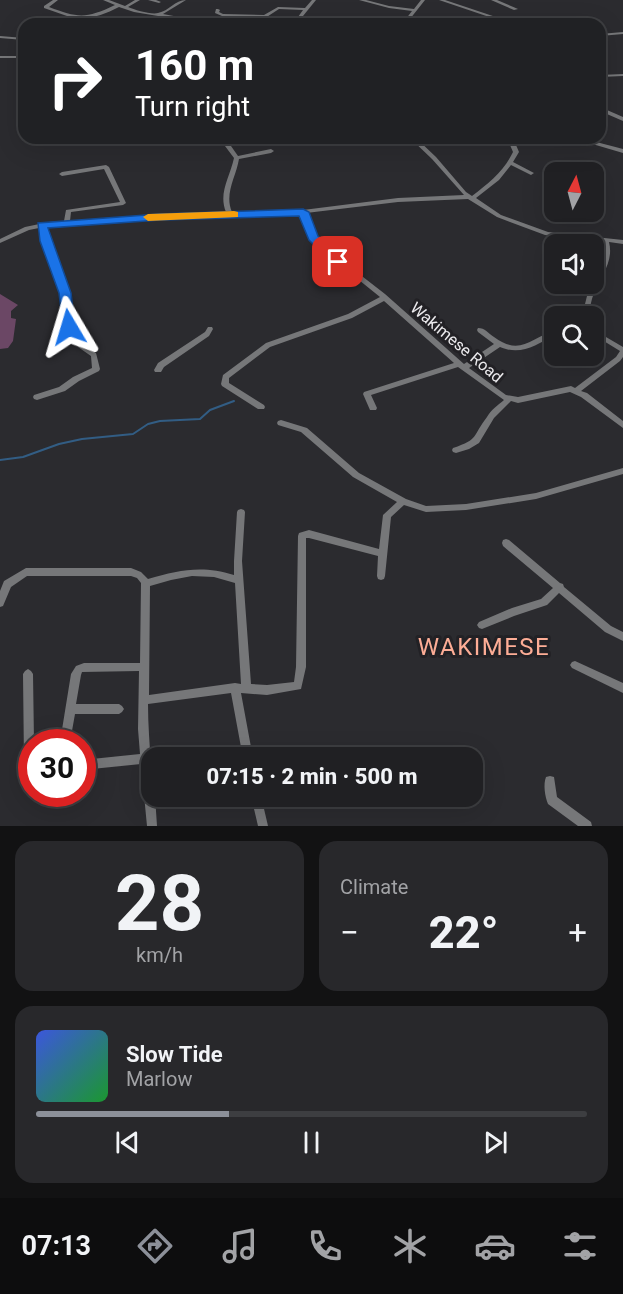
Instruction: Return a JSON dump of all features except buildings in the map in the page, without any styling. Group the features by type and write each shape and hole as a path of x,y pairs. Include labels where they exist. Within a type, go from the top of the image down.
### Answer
{"street":[{"path":"56,0 46,7 76,18"},
{"path":"105,0 124,8 182,18"},
{"path":"124,8 138,0"},
{"path":"150,0 159,2"},
{"path":"160,14 184,0"},
{"path":"274,7 279,0"},
{"path":"300,18 314,0"},
{"path":"361,0 389,8 414,10"},
{"path":"408,18 423,0"},
{"path":"441,0 497,18"},
{"path":"493,0 516,9"},
{"path":"85,18 98,16 117,6"},
{"path":"261,18 278,8 305,9"},
{"path":"218,10 218,14 226,16 264,16"},
{"path":"606,34 623,33"},
{"path":"0,37 18,38"},
{"path":"0,57 18,57"},
{"path":"606,76 623,75"},
{"path":"606,112 623,119"},
{"path":"228,144 237,159"},
{"path":"419,144 434,158 457,187 470,198 499,216 554,234"},
{"path":"0,241 27,228 42,225 303,212 398,200 470,198 488,187 511,163 516,152 513,144"},
{"path":"597,144 623,151"},
{"path":"237,159 271,151"},
{"path":"230,215 224,198 237,159"},
{"path":"511,163 531,172"},
{"path":"62,174 106,167 123,203 68,211 67,223"},
{"name":"Wakimese Road","path":"303,212 313,237 325,250 461,366 508,399 523,399 569,389 577,390"},
{"path":"37,397 62,389 96,369 94,355 80,345 69,327 65,293 45,241 42,225"},
{"path":"604,268 609,252 604,240 623,242"},
{"path":"261,407 225,384 226,377 268,345 339,320 384,298"},
{"path":"158,370 161,365 207,334 210,329"},
{"path":"480,330 498,345 518,349 544,337"},
{"path":"604,339 623,351 620,360 577,390 623,425"},
{"path":"374,408 367,394 461,366 498,345"},
{"path":"456,450 470,447 476,442 483,435 491,417 508,399"},
{"path":"281,423 304,430 356,476 403,501 426,509 466,507 536,496 623,471"},
{"path":"381,576 387,515 403,501"},
{"path":"241,512 238,561 246,688"},
{"path":"144,700 235,688 255,690 298,686 300,682 303,534 382,553"},
{"path":"506,543 608,628 623,637"},
{"path":"146,583 176,574 199,571 214,572 239,580"},
{"path":"0,603 7,584 26,572 131,572 139,574 146,583 142,667 144,747"},
{"path":"482,625 544,602 560,587"},
{"path":"575,665 623,688"},
{"path":"67,729 76,674 79,669 84,667 142,667"},
{"path":"28,674 29,729"},
{"path":"235,688 246,747"},
{"path":"70,709 119,709"},
{"path":"96,764 141,759"},
{"path":"550,781 552,800 587,826"},
{"path":"150,807 152,826"},
{"path":"259,807 263,826"}],"shaded area":[{"path":"0,294 18,305 11,311 11,318 16,319 13,341 8,348 0,349"}],"waterway":[{"path":"0,460 23,457 59,444 82,439 133,434 148,424 160,421 200,419 210,410 234,401"}],"slow traffic":[{"path":"148,217 234,214"}],"district":[{"name":"WAKIMESE","path":"484,647"}],"route":[{"path":"69,327 65,293 51,259 42,225 160,217 303,212 313,237 338,262"}]}
